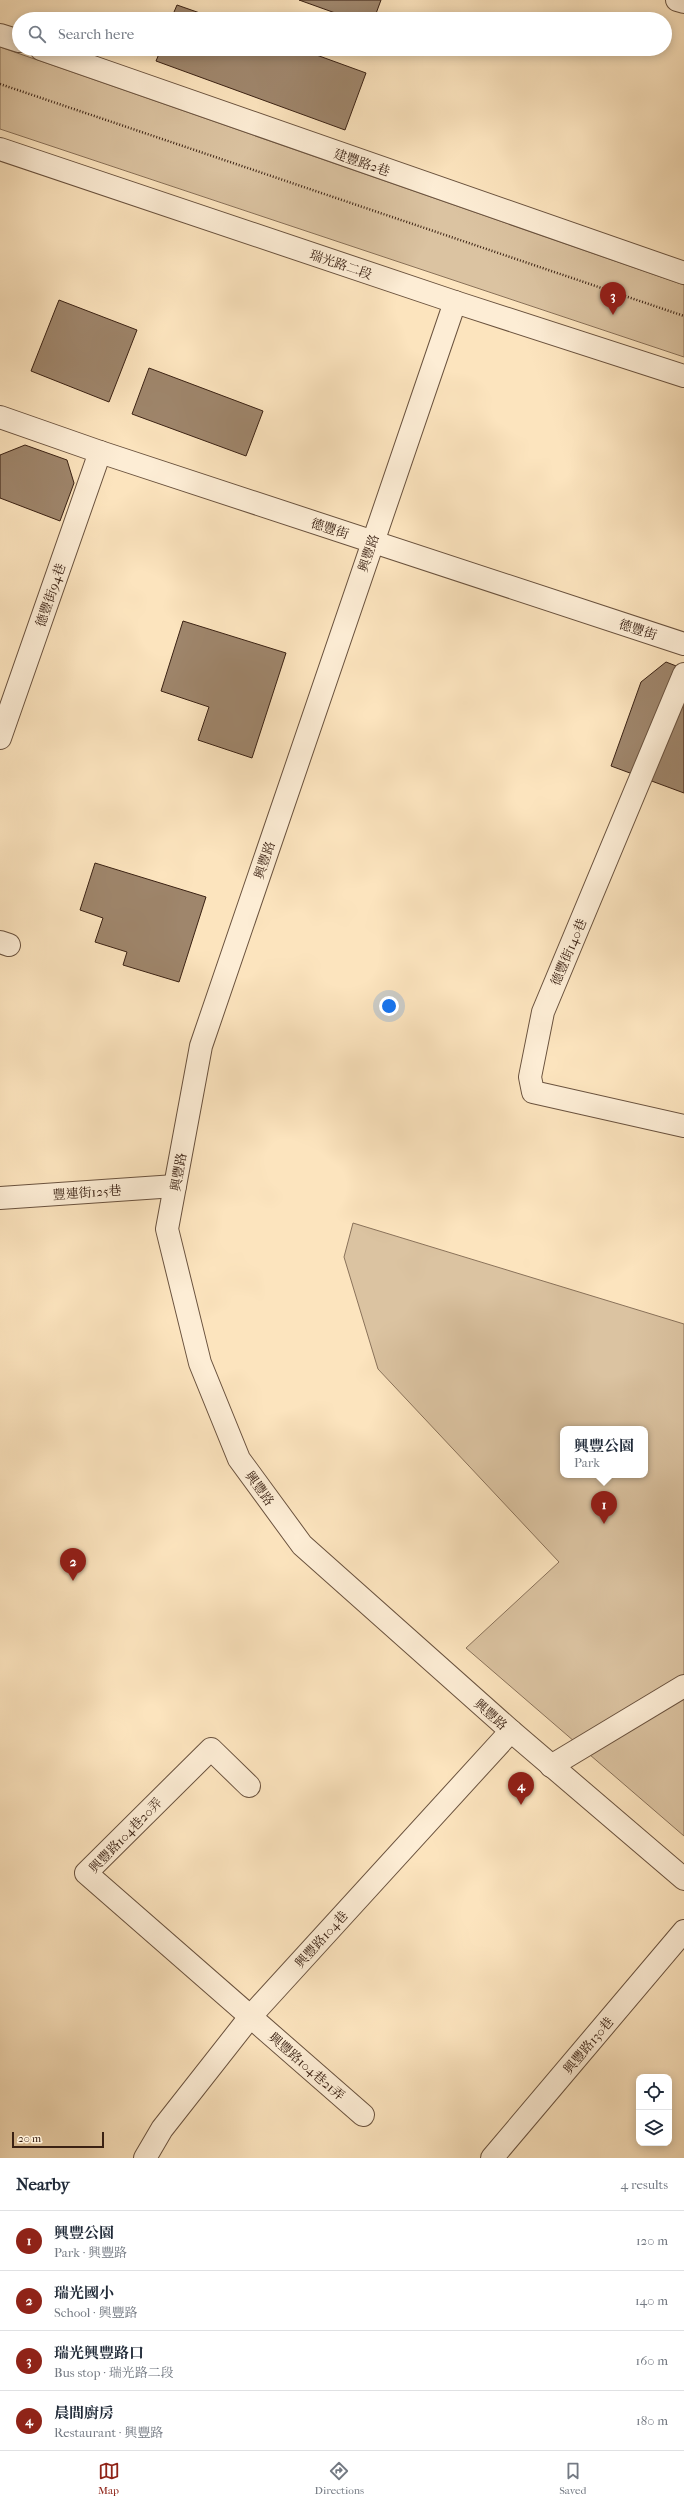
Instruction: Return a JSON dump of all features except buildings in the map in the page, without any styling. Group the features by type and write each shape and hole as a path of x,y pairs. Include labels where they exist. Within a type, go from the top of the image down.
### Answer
{"street":[{"path":"677,0 684,2"},
{"path":"0,35 12,39"},
{"name":"建豐路2巷","path":"61,56 684,273"},
{"name":"瑞光路二段","path":"0,148 455,302 684,376"},
{"name":"興豐路","path":"455,302 201,1046 167,1229 200,1363 239,1459 302,1545 551,1766 684,1879"},
{"name":"德豐街","path":"0,417 100,452 684,644"},
{"name":"德豐街94巷","path":"0,738 100,452"},
{"name":"德豐街140巷","path":"684,674 543,1012 530,1077 533,1092 684,1126"},
{"name":"豐連街125巷","path":"0,1198 175,1186"},
{"path":"551,1766 684,1686"},
{"name":"興豐路104巷","path":"145,2158 162,2129 250,2017 511,1731"},
{"name":"興豐路104巷20弄","path":"249,1786 210,1748 86,1873 250,2017"},
{"name":"興豐路130巷","path":"492,2158 684,1931"},
{"name":"興豐路104巷21弄","path":"250,2017 363,2115"}],"path":[{"path":"0,84 684,316"}],"shaded area":[{"path":"0,47 12,51 12,56 26,56 684,285 684,357 0,129"},
{"path":"353,1223 684,1324 684,1836 466,1648 559,1562 378,1369 344,1257"}],"place":[{"name":"瑞光興豐路口","path":"613,315"},
{"name":"興豐公園","path":"604,1524"},
{"name":"瑞光國小","path":"73,1581"},
{"name":"晨間廚房","path":"521,1805"}]}
